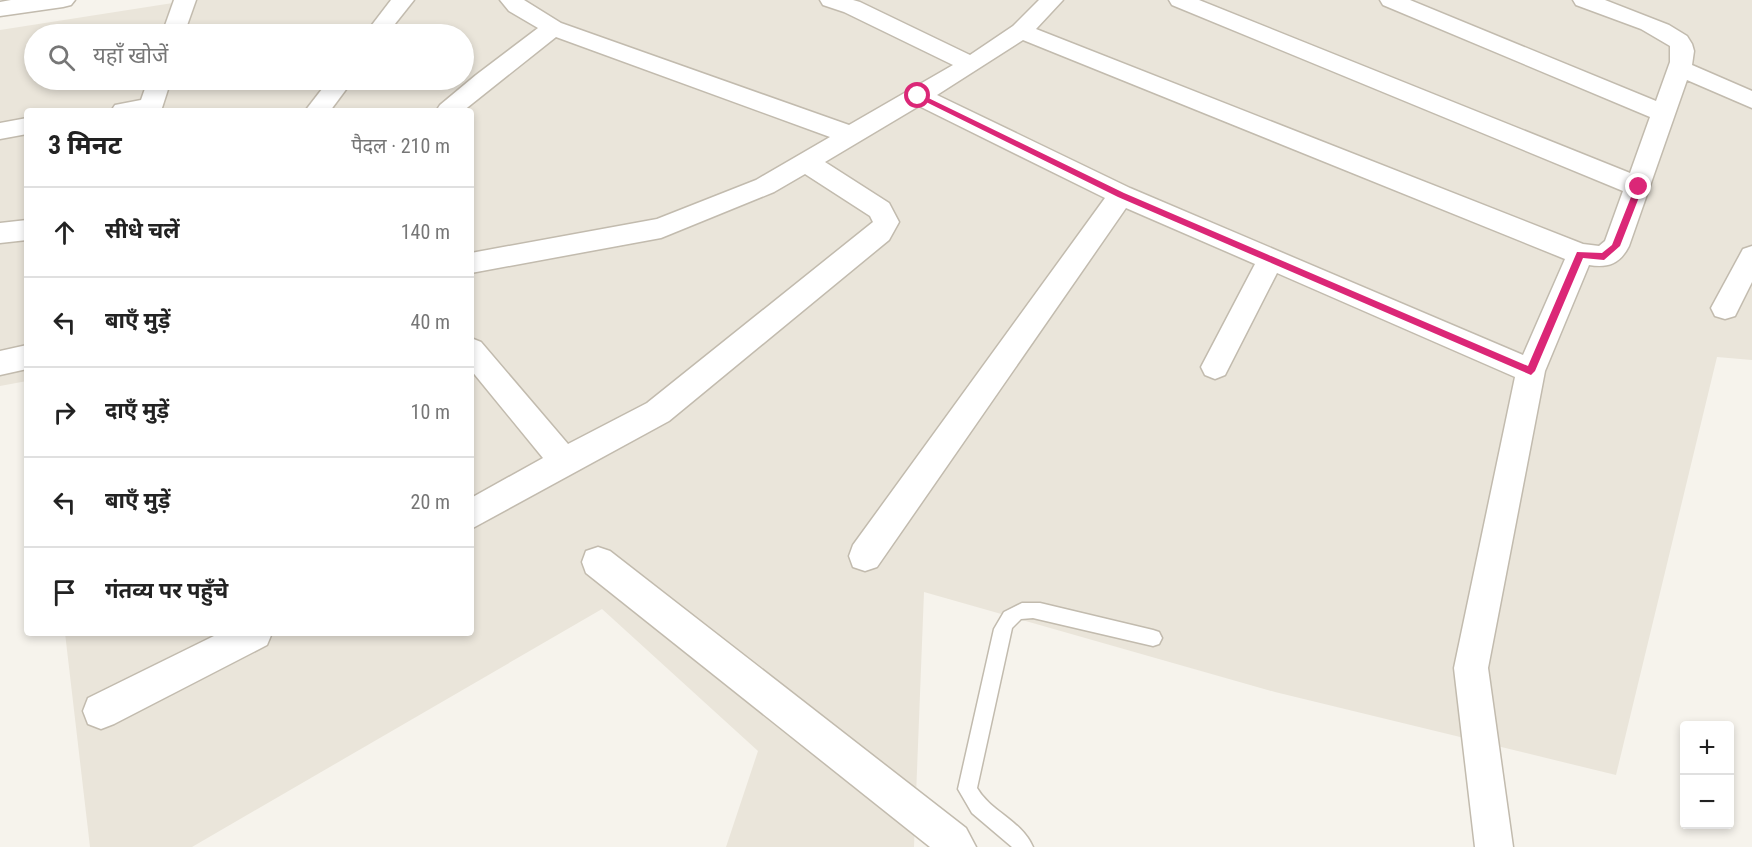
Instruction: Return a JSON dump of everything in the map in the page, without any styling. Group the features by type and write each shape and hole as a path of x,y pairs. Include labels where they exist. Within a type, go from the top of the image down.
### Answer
{"street":[{"path":"0,9 63,0"},
{"path":"177,24 185,0"},
{"path":"384,24 403,0"},
{"path":"511,0 553,28 851,135"},
{"path":"831,0 852,7 971,65"},
{"path":"474,263 661,228 765,186 971,65 1021,31 1052,0"},
{"path":"1180,0 1639,187"},
{"path":"1391,0 1665,114"},
{"path":"1021,31 1580,254 1604,257 1616,246 1639,187 1680,68 1683,52 1680,42 1664,32 1584,0"},
{"path":"474,89 553,28"},
{"path":"1680,68 1752,100"},
{"path":"149,108 156,90"},
{"path":"319,108 333,90"},
{"path":"451,108 472,90"},
{"path":"918,96 1121,195 1531,371"},
{"path":"0,130 24,126"},
{"path":"474,513 564,461 658,412 880,233 886,222 880,210 806,162"},
{"path":"865,556 1121,195"},
{"path":"0,233 24,230"},
{"path":"1494,847 1471,668 1531,371 1580,254"},
{"path":"1725,308 1752,256"},
{"path":"1215,368 1271,259"},
{"path":"0,363 24,358"},
{"path":"474,358 484,385 564,461"},
{"path":"598,562 953,841 957,847"},
{"path":"101,711 249,636"}],"lane":[{"path":"1023,847 1010,828 987,815 975,803 967,789 1002,629 1010,616 1023,610 1040,611 1153,638"}],"shaded area":[{"path":"192,0 1752,0 1752,360 1717,357 1616,775 1275,692 924,592 914,847 726,847 758,751 602,609 192,847 90,847 65,636 474,636 474,108 24,108 24,382 0,386 0,30 24,26 24,90 474,90 474,24 38,24"}],"route":[{"path":"918,96 1121,195 1531,371 1580,254 1604,257 1616,246 1639,187"}]}
